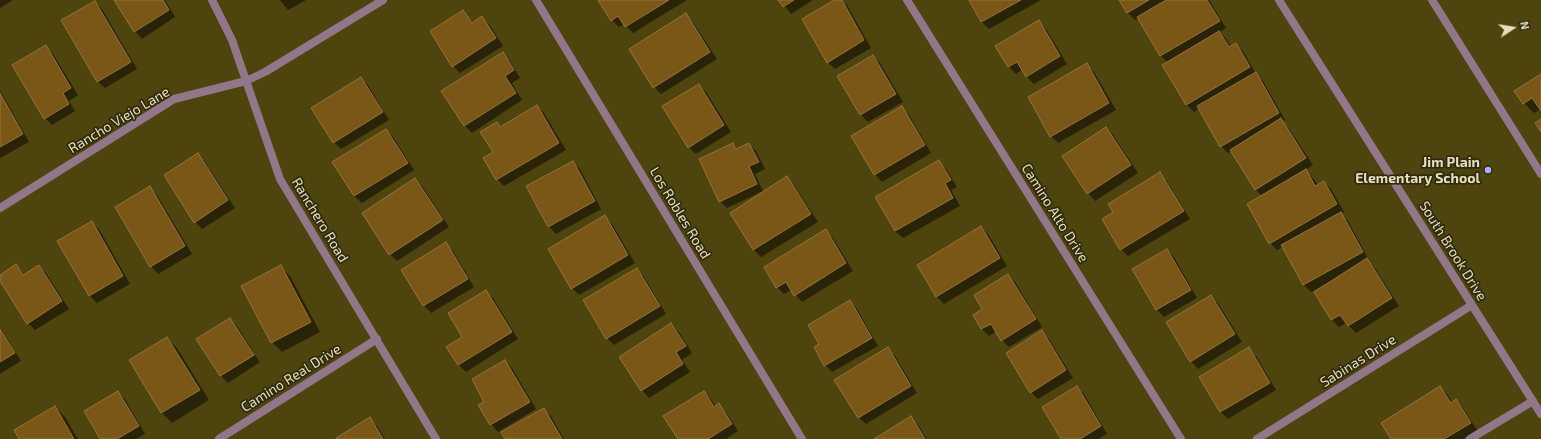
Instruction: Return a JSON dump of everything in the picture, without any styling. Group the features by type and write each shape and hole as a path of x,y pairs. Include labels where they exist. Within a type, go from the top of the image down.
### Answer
{"street":[{"name":"Ranchero Road","path":"212,0 232,40 280,179 436,439"},
{"name":"Rancho Viejo Lane","path":"0,208 174,99 246,81 264,72 383,0"},
{"name":"Los Robles Road","path":"536,0 802,439"},
{"name":"Camino Alto Drive","path":"907,0 1181,439"},
{"name":"South Brook Drive","path":"1278,0 1541,414"},
{"path":"1432,0 1541,174"},
{"name":"Sabinas Drive","path":"1257,439 1472,305"},
{"name":"Camino Real Drive","path":"218,439 377,339"},
{"path":"1470,439 1533,401"}],"building":[{"path":"114,0 163,0 169,10 134,32"},
{"path":"598,0 669,0 625,27 618,16 611,21"},
{"path":"778,0 794,0 783,7"},
{"path":"834,0 842,0 864,40 827,63 802,19"},
{"path":"969,0 1021,0 981,22"},
{"path":"1119,0 1149,0 1127,13"},
{"path":"1166,0 1207,0 1220,21 1160,56 1137,17"},
{"path":"95,1 131,62 97,82 61,20"},
{"path":"463,10 472,23 482,16 496,38 452,67 430,31"},
{"path":"686,13 710,52 653,88 629,49"},
{"path":"1039,20 1060,56 1026,77 1017,62 1008,67 995,46"},
{"path":"1219,31 1229,47 1236,43 1250,67 1186,105 1162,65"},
{"path":"46,45 71,88 63,93 69,104 44,119 12,65"},
{"path":"503,52 514,70 505,76 516,93 464,126 441,91"},
{"path":"873,55 896,94 860,115 837,76"},
{"path":"1087,63 1109,103 1050,137 1028,97"},
{"path":"1256,72 1279,113 1220,147 1197,106"},
{"path":"1541,74 1541,111 1532,98 1523,104 1514,91"},
{"path":"361,77 383,112 333,143 311,108"},
{"path":"699,84 724,125 688,148 662,106"},
{"path":"0,93 23,134 0,147"},
{"path":"537,105 559,143 496,180 483,158 493,152 480,132 497,122 500,127"},
{"path":"902,106 925,145 874,175 851,136"},
{"path":"1281,118 1306,158 1255,190 1230,150"},
{"path":"1541,119 1541,132 1535,123"},
{"path":"1106,127 1131,165 1087,194 1062,156"},
{"path":"386,129 408,163 354,196 332,162"},
{"path":"733,143 736,149 749,143 759,162 749,166 757,184 719,202 699,159"},
{"path":"198,153 228,200 194,223 164,175"},
{"path":"939,160 951,180 945,183 953,198 895,231 875,197"},
{"path":"573,161 595,201 548,227 526,186"},
{"path":"1306,169 1315,186 1324,181 1337,204 1269,244 1247,204"},
{"path":"1160,172 1184,211 1120,250 1102,219 1113,212 1108,204"},
{"path":"787,176 811,214 753,250 730,213"},
{"path":"415,178 443,220 389,255 362,213"},
{"path":"150,186 185,246 150,267 115,207"},
{"path":"1341,212 1363,252 1303,285 1281,245"},
{"path":"605,215 628,255 571,289 548,249"},
{"path":"92,221 123,276 89,296 57,241"},
{"path":"981,226 1000,258 936,297 917,265"},
{"path":"826,229 846,263 794,296 786,282 776,288 764,267"},
{"path":"446,242 468,279 423,306 401,270"},
{"path":"1167,249 1191,290 1156,310 1132,269"},
{"path":"1367,258 1392,298 1348,326 1340,315 1331,320 1314,292"},
{"path":"16,264 23,275 39,265 62,301 27,324 0,281 0,275"},
{"path":"281,265 311,322 271,343 241,286"},
{"path":"637,268 660,306 606,339 583,300"},
{"path":"1008,274 1036,319 1001,341 991,324 981,329 973,315 982,309 974,295"},
{"path":"486,290 512,332 458,365 446,347 462,337 448,313"},
{"path":"1211,295 1235,334 1190,362 1166,322"},
{"path":"850,300 872,338 824,366 814,347 819,344 808,325"},
{"path":"230,318 254,355 220,376 196,339"},
{"path":"671,323 686,346 676,352 683,364 641,391 619,357"},
{"path":"0,329 15,353 0,362"},
{"path":"1042,330 1066,370 1030,393 1006,353"},
{"path":"167,337 200,390 161,413 129,360"},
{"path":"888,347 911,386 858,418 834,380"},
{"path":"1249,347 1270,383 1220,412 1199,377"},
{"path":"505,360 530,402 490,425 478,405 484,402 472,379"},
{"path":"1077,386 1101,426 1080,439 1061,439 1042,407"},
{"path":"1440,386 1451,403 1456,399 1471,423 1444,439 1391,439 1381,423"},
{"path":"118,391 139,426 117,439 100,439 84,411"},
{"path":"704,391 714,407 719,403 732,424 708,439 678,439 663,416"},
{"path":"55,406 74,439 19,439 14,430"},
{"path":"544,408 562,439 505,439 501,432"},
{"path":"911,416 925,439 874,439"},
{"path":"370,417 383,439 336,439 336,438"}],"place":[{"name":"Jim Plain Elementary School","path":"1488,170"}]}
